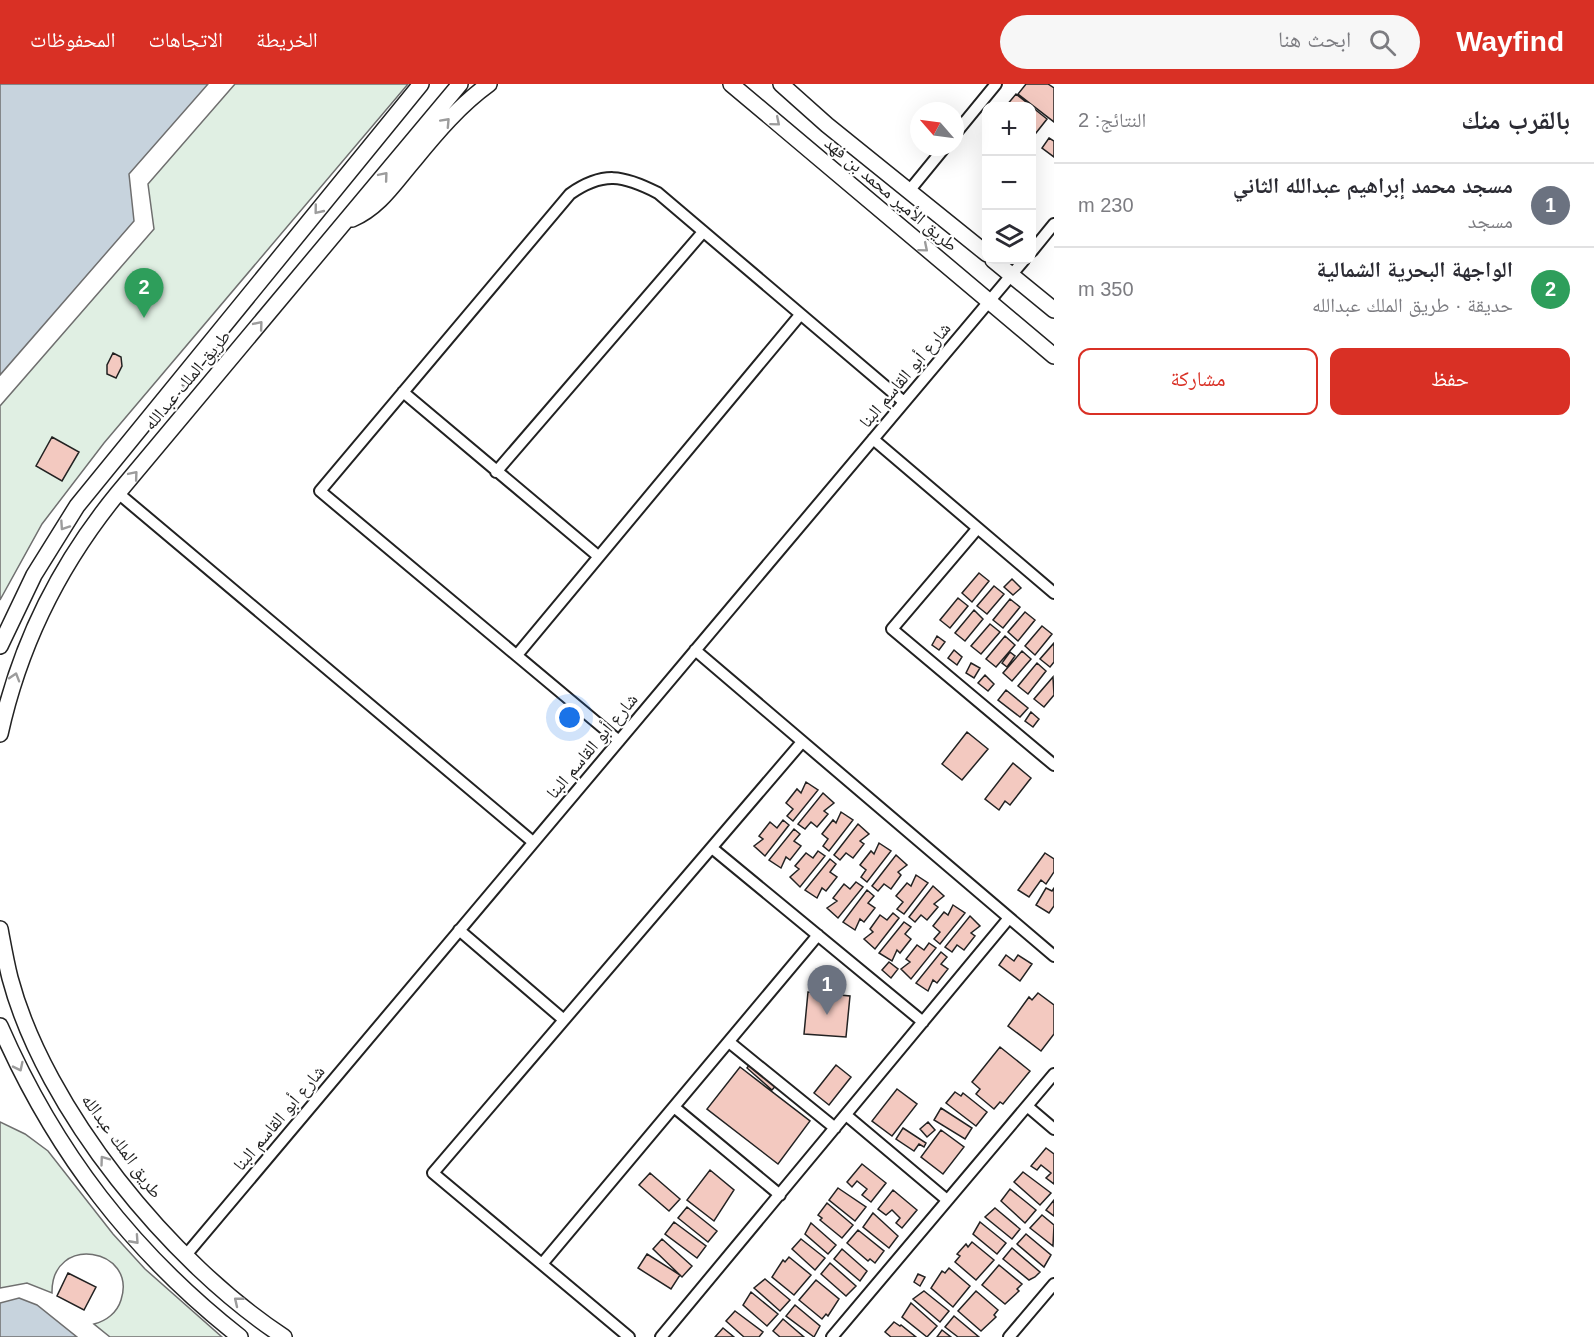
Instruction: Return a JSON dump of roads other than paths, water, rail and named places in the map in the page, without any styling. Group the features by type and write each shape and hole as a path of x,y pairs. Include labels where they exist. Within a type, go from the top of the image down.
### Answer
{"street":[{"name":"طريق الملك عبدالله","path":"0,646 34,574 77,506 422,84"},
{"path":"392,119 435,84"},
{"name":"طريق الملك عبدالله","path":"0,734 15,676 38,616 73,553 118,493 460,84"},
{"path":"346,221 373,208 444,125 470,98 489,84"},
{"name":"طريق الأمير محمد بن فهد","path":"729,84 1054,356"},
{"name":"طريق الأمير محمد بن فهد","path":"782,84 982,250"},
{"path":"964,123 996,84"},
{"path":"909,191 938,156"},
{"path":"619,741 320,491 403,392 570,194 587,182 610,177 635,181 658,193 904,402"},
{"path":"1036,245 1054,224"},
{"path":"496,472 703,232"},
{"path":"998,264 1054,310"},
{"name":"شارع أبو القاسم البنا","path":"186,1255 1020,264"},
{"path":"518,655 800,315"},
{"path":"403,392 598,556"},
{"path":"873,439 1054,593"},
{"path":"118,493 533,842"},
{"path":"977,529 892,629 1052,759"},
{"path":"695,650 1054,956"},
{"path":"629,1337 433,1173 802,742"},
{"path":"712,848 923,1022"},
{"path":"661,1337 1009,918"},
{"name":"طريق الملك عبدالله","path":"0,929 10,978 21,1010 67,1104 109,1167 152,1220 186,1255 220,1287 284,1337"},
{"path":"459,930 564,1020"},
{"path":"542,1264 818,935"},
{"path":"0,1026 53,1130 90,1186 150,1257 188,1294 240,1337"},
{"path":"729,1042 835,1128"},
{"path":"832,1337 1054,1074"},
{"path":"1027,1106 1054,1129"},
{"path":"674,1107 780,1195"},
{"path":"846,1115 947,1200"},
{"path":"1009,1337 1050,1298 1054,1284"}],"place":[{"name":"الواجهة البحرية الشمالية","path":"144,318"},
{"name":"مسجد محمد إبراهيم عبدالله الثاني","path":"827,1015"}]}
